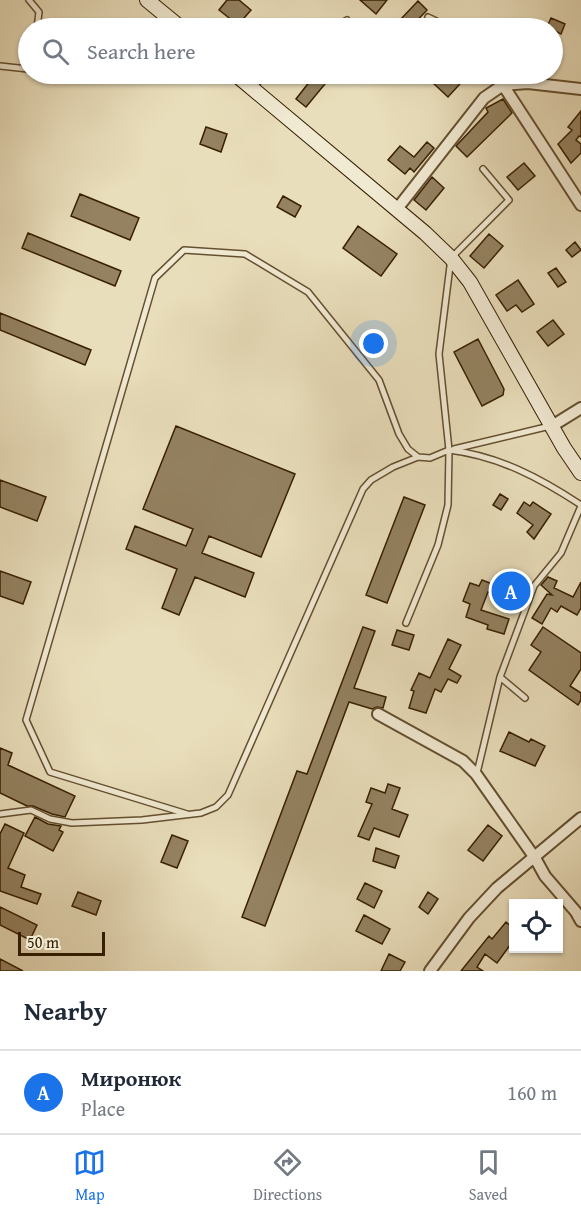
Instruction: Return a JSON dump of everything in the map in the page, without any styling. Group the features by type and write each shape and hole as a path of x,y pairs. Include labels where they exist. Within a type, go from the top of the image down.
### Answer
{"main road":[{"path":"147,0 169,18"},
{"path":"247,84 397,209 451,258 470,282 564,448 581,473"}],"street":[{"path":"397,209 484,98 503,85 516,84"},
{"path":"537,84 581,89"},
{"path":"503,85 581,205"},
{"path":"552,426 581,408"},
{"path":"378,714 463,761 476,774 535,858 545,876 581,921"},
{"path":"430,971 468,918 497,888 581,818"}],"lane":[{"path":"29,0 39,12 38,18"},
{"path":"0,66 18,68"},
{"path":"251,87 255,84"},
{"path":"406,623 440,535 448,505 449,450 439,354 451,258 509,200 483,169"},
{"path":"187,814 50,772 26,720 155,278 184,250 245,254 308,292 379,380 399,434 408,449 418,457"},
{"path":"0,814 31,810 50,819 72,823 142,820 201,813 216,807 232,788 363,489 384,471 418,457 430,458 449,450 552,426"},
{"path":"449,450 482,456 510,465 543,481 581,506 561,553 534,586 500,676 476,774"},
{"path":"500,676 525,698"}],"building":[{"path":"227,0 239,0 251,10 244,18 229,18 219,10"},
{"path":"360,0 387,0 376,14"},
{"path":"418,1 427,10 419,18 402,18"},
{"path":"308,84 325,84 306,107 296,99"},
{"path":"434,84 460,84 448,97"},
{"path":"503,99 512,113 467,157 456,146 488,112 486,108"},
{"path":"581,111 581,137 579,136 576,140 581,144 581,153 571,163 558,144 572,130 568,127"},
{"path":"206,127 227,134 221,152 200,144"},
{"path":"427,142 434,148 414,172 410,168 405,174 388,160 400,146 414,157"},
{"path":"524,163 535,176 518,190 507,177"},
{"path":"432,177 444,188 426,210 414,200"},
{"path":"80,194 139,218 130,240 71,216"},
{"path":"283,196 301,206 295,217 277,207"},
{"path":"358,226 397,254 381,276 343,248"},
{"path":"28,233 121,271 115,286 22,248"},
{"path":"489,234 503,246 484,268 470,256"},
{"path":"575,242 581,250 572,257 566,250"},
{"path":"556,268 566,282 558,287 548,273"},
{"path":"518,280 534,304 522,312 516,305 507,311 496,295"},
{"path":"0,313 91,350 85,365 0,330"},
{"path":"553,320 564,334 548,346 537,332"},
{"path":"478,339 504,389 503,395 482,406 454,352"},
{"path":"176,426 295,474 261,557 209,536 202,553 254,573 245,597 195,577 179,615 162,608 177,569 126,549 135,526 186,546 193,529 143,509"},
{"path":"0,480 46,497 37,521 0,507"},
{"path":"500,494 508,499 501,510 493,505"},
{"path":"404,497 425,505 387,603 366,595"},
{"path":"524,502 530,506 533,502 551,514 534,539 527,532 533,525 517,513"},
{"path":"0,571 31,582 23,604 0,596"},
{"path":"548,577 557,581 554,588 573,597 581,582 581,608 577,615 561,606 557,612 551,608 542,624 532,618 547,594 552,595 541,585"},
{"path":"482,580 503,588 505,581 522,586 517,601 488,592 481,610 509,619 504,634 487,629 488,625 466,617 470,604 463,601 470,583 479,586"},
{"path":"363,627 375,631 354,688 386,697 383,708 372,709 349,702 265,926 242,917 297,771 307,774"},
{"path":"543,627 581,653 581,669 570,686 581,693 578,705 529,670 541,652 531,645"},
{"path":"397,630 414,635 409,650 392,645"},
{"path":"448,639 461,645 449,669 461,676 457,683 448,679 441,692 435,689 426,713 409,708 414,691 411,690 419,673 430,678"},
{"path":"509,732 529,742 531,739 545,746 535,766 500,751"},
{"path":"0,748 12,753 8,765 75,796 65,817 27,806 0,793"},
{"path":"388,784 400,788 392,809 408,815 399,837 374,828 369,840 358,836 372,804 366,802 371,788 385,793"},
{"path":"35,817 48,824 61,826 59,830 63,832 53,851 25,836"},
{"path":"5,824 24,833 8,868 25,875 21,887 41,894 37,904 0,891 0,834"},
{"path":"488,825 502,836 483,861 468,850"},
{"path":"172,835 188,841 177,868 161,862"},
{"path":"376,848 399,856 395,868 373,861"},
{"path":"365,883 382,891 374,908 357,899"},
{"path":"78,892 101,901 96,915 72,906"},
{"path":"428,892 438,899 428,914 419,907"},
{"path":"0,907 37,925 30,940 0,925"},
{"path":"364,915 390,929 382,944 356,931"},
{"path":"506,922 509,925 509,946 497,963 485,954 477,967 483,971 461,971 489,936 492,939"},
{"path":"389,954 405,962 400,971 381,971"},
{"path":"0,959 23,971 0,971"}],"place":[{"name":"Миронюк","path":"511,591"}]}
